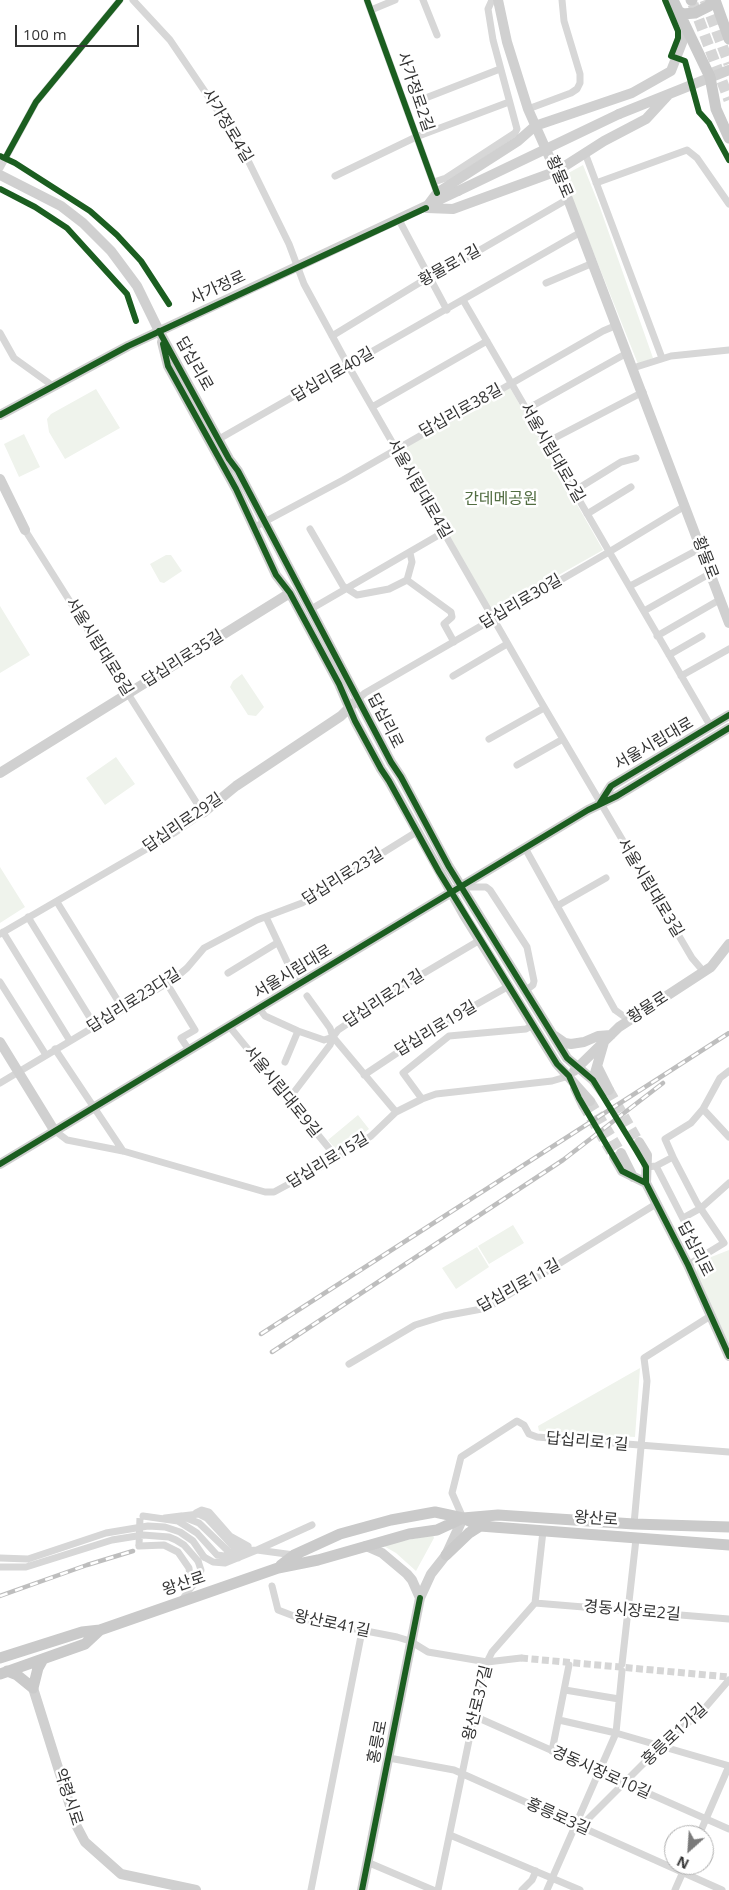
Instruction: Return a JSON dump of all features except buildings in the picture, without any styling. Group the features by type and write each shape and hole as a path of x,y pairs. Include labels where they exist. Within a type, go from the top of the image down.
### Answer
{"main road":[{"name":"황물로","path":"498,0 507,42 528,109 557,172 581,232 729,623"},
{"path":"676,6 684,14 695,13 709,6 714,0 729,39"},
{"path":"676,6 710,77 716,108 729,138"},
{"path":"426,208 437,193 518,141 535,126 632,93 671,71 687,30"},
{"path":"632,93 669,94 729,70"},
{"name":"사가정로","path":"0,415 159,331 426,208 619,114 669,94"},
{"path":"426,208 453,209 557,172 585,153 646,119 669,94"},
{"name":"답십리로","path":"0,175 61,206 94,234 133,279 159,331 265,522 358,699 461,888 567,1058 606,1091 598,1068"},
{"name":"답십리로","path":"159,331 168,366 220,464 229,476 276,574 290,592 339,684 349,708 381,769 418,831 451,893 558,1064 569,1076 586,1103"},
{"name":"서울시립대로8길","path":"0,478 25,530"},
{"name":"답십리로35길","path":"0,773 290,592"},
{"name":"답십리로29길","path":"203,813 236,786 341,716 358,699"},
{"name":"서울시립대로","path":"600,803 611,786 729,715"},
{"name":"서울시립대로","path":"0,1164 600,803 617,796 729,728"},
{"name":"황물로","path":"569,1076 629,1020 704,972 716,961 729,944"},
{"path":"553,1035 565,1043 571,1044 584,1042 598,1036 608,1038 593,1080"},
{"path":"0,1042 54,1130"},
{"name":"답십리로","path":"636,1143 651,1166 646,1183 712,1315 729,1356"},
{"path":"618,1155 622,1171 646,1183"},
{"name":"왕산로","path":"278,1568 294,1555 340,1534 391,1520 435,1512 462,1518 480,1526 729,1545"},
{"name":"왕산로","path":"0,1658 82,1632 100,1630 278,1568 318,1560 366,1546 436,1530 462,1518 498,1515 634,1524 729,1527"},
{"name":"홍릉로","path":"362,1890 420,1598 431,1574 446,1555 462,1518"},
{"path":"446,1555 469,1533 480,1526"},
{"path":"366,1546 382,1553 407,1574 420,1598"},
{"name":"왕산로","path":"3,1673 86,1644 100,1630"},
{"path":"3,1673 17,1675 33,1688 38,1668 43,1659"},
{"name":"약령시로","path":"33,1688 76,1825 85,1842 121,1874 196,1890"}],"street":[{"path":"0,168 36,102 120,0"},
{"name":"사가정로4길","path":"133,0 170,40 224,119 258,178 297,267"},
{"name":"사가정로2길","path":"367,0 437,193"},
{"path":"371,10 395,0"},
{"path":"423,0 437,35"},
{"path":"434,182 446,178 515,133 518,125 509,102 500,69 488,8 492,0"},
{"path":"528,109 571,93 577,89 580,83 580,74 564,21 562,0"},
{"name":"사가정로2길","path":"423,98 500,69"},
{"name":"사가정로2길","path":"334,176 416,137 509,102"},
{"path":"596,183 682,150 692,152 729,204"},
{"path":"585,153 662,358"},
{"name":"황물로1길","path":"332,336 429,277 436,276 568,199"},
{"path":"399,220 447,310"},
{"name":"답십리로40길","path":"219,439 349,367 581,232"},
{"path":"546,283 593,263"},
{"name":"서울시립대로4길","path":"297,267 304,284 349,367 600,803"},
{"name":"서울시립대로2길","path":"463,300 711,727"},
{"name":"답십리로38길","path":"253,528 343,480 396,448 603,331 617,325"},
{"path":"0,333 14,358 53,386"},
{"path":"372,407 487,341"},
{"path":"634,368 662,358 729,350"},
{"path":"527,409 627,352"},
{"path":"547,442 643,392"},
{"path":"574,491 621,462 636,458"},
{"name":"서울시립대로2길","path":"587,514 631,487"},
{"name":"답십리로30길","path":"358,699 365,692 609,552 685,506"},
{"path":"310,529 342,586 357,595 389,589 407,580 412,562 410,553"},
{"name":"서울시립대로8길","path":"25,530 203,813"},
{"path":"312,609 444,532"},
{"path":"630,586 701,548"},
{"path":"644,611 711,574"},
{"path":"407,580 451,612 452,617 444,624 454,642"},
{"path":"657,636 720,599"},
{"path":"669,655 702,636"},
{"path":"452,676 507,644"},
{"path":"681,676 729,649"},
{"path":"489,739 544,708"},
{"path":"518,764 564,739"},
{"name":"서울시립대로3길","path":"600,803 692,958 704,972"},
{"name":"답십리로29길","path":"1,933 174,834 203,813"},
{"name":"답십리로23길","path":"266,917 302,903 418,831"},
{"path":"525,848 614,1010 629,1020"},
{"path":"557,906 606,878"},
{"name":"서울시립대로","path":"461,888 486,887 490,890 527,947 534,981 533,985 525,991"},
{"path":"57,902 123,1009"},
{"path":"28,917 95,1026"},
{"path":"266,917 276,943 298,985"},
{"name":"답십리로23다길","path":"0,1083 166,982 187,968 204,948 266,917"},
{"path":"1,933 70,1041"},
{"name":"답십리로21길","path":"288,1100 330,1045 338,1030 414,979 480,940"},
{"path":"228,974 276,943"},
{"path":"0,982 46,1055"},
{"path":"166,982 195,1030 181,1038 189,1050"},
{"name":"답십리로19길","path":"364,1075 433,1029 509,986"},
{"path":"307,996 330,1028 333,1037 396,1112"},
{"name":"서울시립대로","path":"259,1008 265,1016 298,1031 324,1040 333,1037"},
{"path":"422,1099 403,1073 449,1036 526,1029 533,1025"},
{"name":"서울시립대로9길","path":"229,1026 337,1158"},
{"path":"285,1062 298,1031"},
{"path":"56,1049 123,1151"},
{"path":"688,1265 724,1243 701,1208 665,1139 691,1123 702,1109 720,1078 729,1071"},
{"name":"답십리로15길","path":"54,1130 67,1140 123,1151 264,1192 285,1188 337,1158 372,1135 396,1112 422,1099 436,1094 552,1081 569,1076"},
{"path":"702,1109 729,1137"},
{"path":"673,1157 651,1166 683,1218 702,1256"},
{"path":"683,1218 701,1208 729,1183"},
{"name":"답십리로11길","path":"349,1364 415,1325 444,1316 487,1308 656,1204"},
{"path":"634,1524 647,1382 644,1358 712,1315"},
{"name":"답십리로1길","path":"462,1518 452,1493 462,1455 517,1421 524,1425 529,1434 537,1437 729,1452"},
{"path":"165,1518 196,1513 207,1518 232,1545 294,1555"},
{"path":"143,1516 178,1521 194,1530 217,1554 238,1558"},
{"path":"181,1516 201,1524 218,1544 229,1552 257,1550"},
{"path":"0,1566 26,1567 112,1540 152,1534 176,1540 201,1559 221,1563 238,1558 312,1525"},
{"path":"0,1558 28,1559 106,1533 148,1526 165,1527 180,1532 193,1541 201,1559 201,1570 179,1602"},
{"path":"535,1603 543,1531"},
{"path":"547,1890 616,1733 636,1539"},
{"path":"139,1546 164,1545 178,1552 189,1568 191,1587"},
{"name":"왕산로41길","path":"272,1586 277,1608 286,1614 410,1642 428,1652 487,1662 521,1658"},
{"name":"경동시장로2길","path":"535,1603 729,1619"},
{"name":"왕산로37길","path":"438,1890 461,1773 487,1662 492,1652 535,1603"},
{"path":"311,1890 362,1631"},
{"path":"552,1751 569,1665"},
{"name":"홍릉로1가길","path":"575,1826 583,1824 661,1746 704,1709 729,1680"},
{"path":"565,1690 619,1699"},
{"name":"경동시장로10길","path":"474,1716 729,1829"},
{"path":"559,1720 616,1733 729,1766 703,1825"},
{"name":"홍릉로3길","path":"389,1758 461,1773 575,1826 664,1864"},
{"path":"450,1835 580,1890"},
{"path":"367,1862 433,1890"},
{"path":"522,1890 532,1880 536,1871"},
{"path":"674,1890 681,1875"},
{"name":"홍릉로3길","path":"689,1875 722,1890"}],"green space":[{"path":"583,165 653,358 638,364 563,176"},
{"name":"간데메공원","path":"509,386 603,550 493,612 399,448"},
{"path":"96,389 120,428 65,459 49,432 47,419 51,414"},
{"path":"24,434 40,467 19,477 4,444"},
{"path":"166,555 171,555 182,571 164,583 160,582 150,564"},
{"path":"0,606 30,655 0,673"},
{"path":"242,674 264,707 256,716 248,715 230,687 233,681"},
{"path":"116,757 135,784 105,805 86,778"},
{"path":"0,867 25,907 0,923"},
{"path":"358,1115 369,1129 339,1153 328,1140"},
{"path":"513,1225 524,1243 489,1264 478,1246"},
{"path":"477,1247 489,1267 456,1289 442,1268"},
{"path":"729,1250 729,1347 694,1276 701,1261"},
{"path":"640,1368 635,1437 539,1431 538,1426"},
{"path":"433,1535 434,1538 416,1571 396,1553 382,1545"}],"tunnel":[{"path":"705,0 729,64"},
{"path":"693,4 729,100"},
{"path":"609,1090 639,1142"},
{"path":"590,1101 621,1153"},
{"path":"583,1105 614,1157"},
{"path":"139,1546 140,1517 143,1516"},
{"path":"521,1658 729,1677"}],"railway":[{"path":"261,1334 729,1033"},
{"path":"272,1352 563,1160 663,1083"},
{"path":"0,1596 133,1551"}],"cycle path":[{"path":"7,155 36,102 120,0"},
{"path":"367,0 437,193"},
{"path":"665,0 678,31 678,38 671,56 685,61 699,112 709,123 729,160"},
{"path":"0,156 15,163 90,211 117,235 141,261 169,304"},
{"path":"0,189 35,207 67,228 127,294 136,321"},
{"path":"0,415 128,346 426,208"},
{"path":"159,331 229,459 238,471 391,762 401,777 449,867 567,1058 593,1080 646,1167 646,1183 688,1265 729,1356"},
{"path":"163,344 168,366 236,489 276,575 290,593 339,684 355,721 439,872 557,1064 569,1076 579,1098 622,1171 646,1183"},
{"path":"600,803 611,786 729,715"},
{"path":"0,1164 588,810 617,796 729,728"},
{"path":"362,1890 420,1598"}]}
